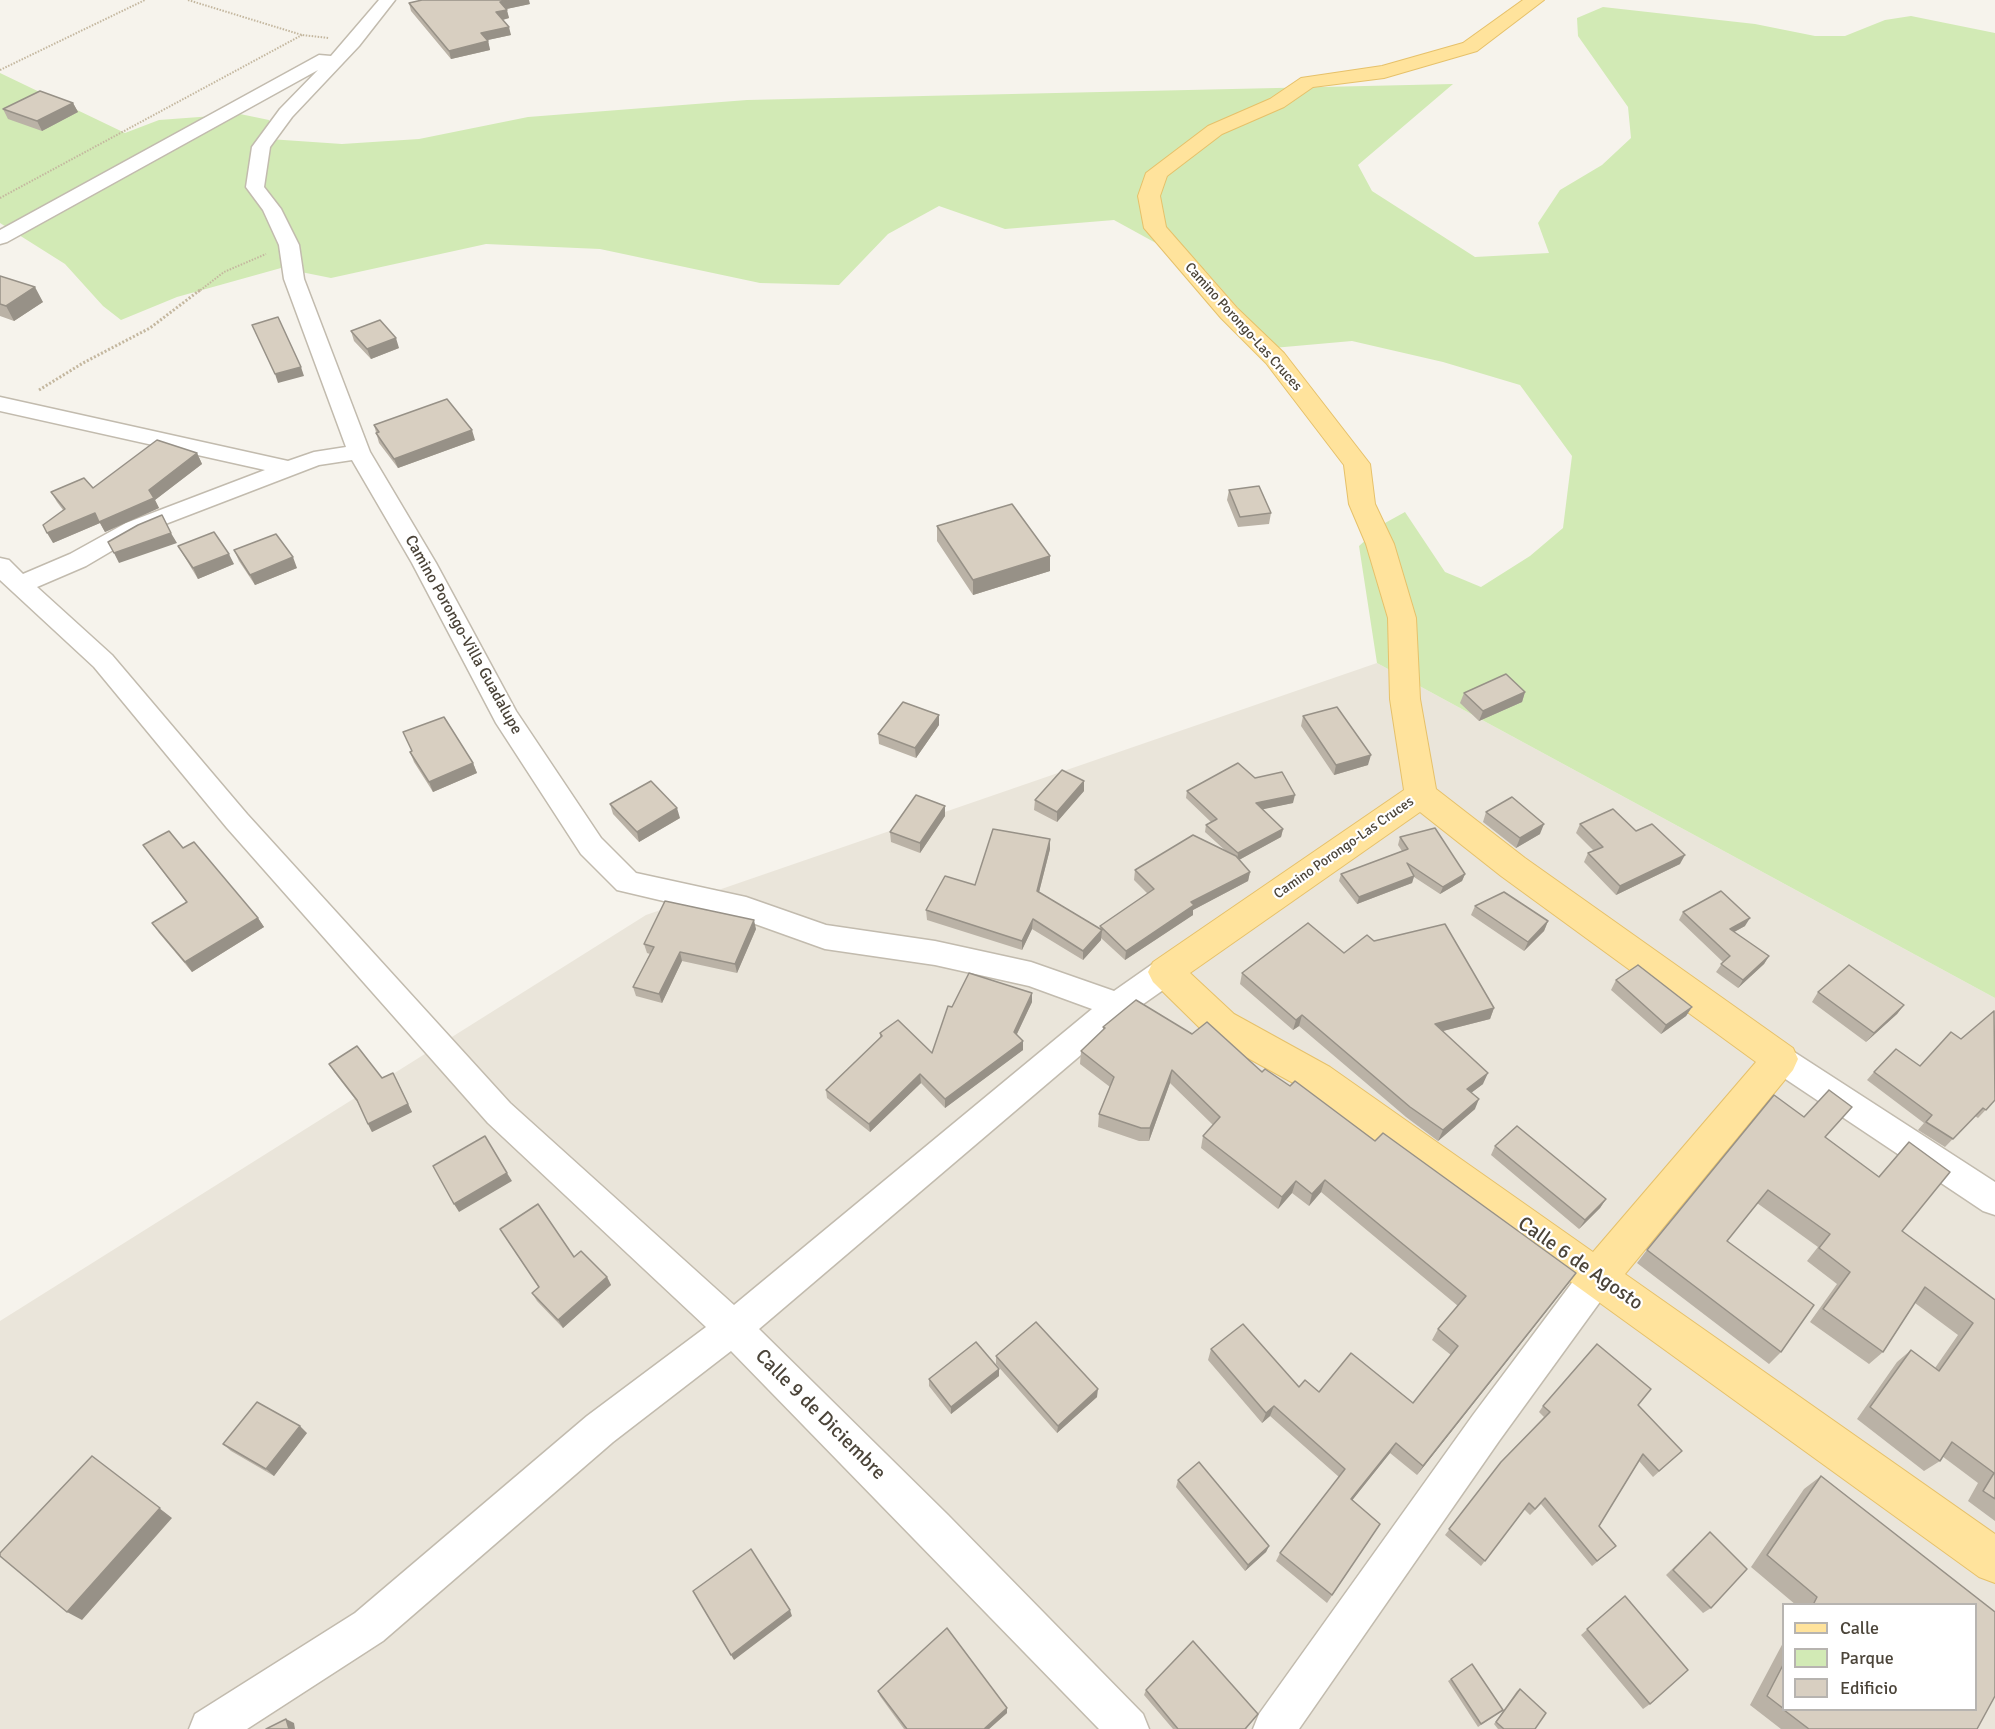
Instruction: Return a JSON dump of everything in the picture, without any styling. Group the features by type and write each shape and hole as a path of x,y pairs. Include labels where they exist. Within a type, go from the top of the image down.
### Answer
{"main road":[{"name":"Camino Porongo-Las Cruces","path":"1165,972 1421,795 1405,699 1402,618 1380,544 1362,504 1357,464 1275,358 1229,312 1155,228 1149,196 1157,173 1215,130 1277,103 1308,82 1384,72 1470,47 1535,0"},
{"path":"1421,795 1513,867 1780,1059 1598,1276"},
{"name":"Calle 6 de Agosto","path":"1165,972 1221,1025 1317,1078 1995,1561"}],"street":[{"name":"Camino Porongo-Villa Guadalupe","path":"387,0 353,43 299,98 261,147 255,187 272,209 289,245 294,279 359,452 458,624 505,716 591,846 627,882 746,909 825,937 935,953 1031,974 1118,1005"},
{"path":"0,238 353,43"},
{"path":"6,405 289,468"},
{"path":"10,575 78,560 134,528 289,468 314,459 359,452"},
{"name":"Calle 9 de Diciembre","path":"10,575 103,661 237,821 499,1113 733,1328 934,1529 1128,1729"},
{"path":"210,1729 369,1627 600,1429 733,1328 1118,1005 1165,972"},
{"path":"1780,1059 1995,1200"},
{"path":"1274,1729 1486,1428 1598,1276"}],"path":[{"path":"0,70 145,0"},
{"path":"188,0 302,35 353,43"},
{"path":"0,198 302,35"},
{"path":"6,405 150,328 224,272 289,245"}],"shaded area":[{"path":"1377,663 1995,998 1995,1729 0,1729 0,1321 646,915"}],"green space":[{"path":"1603,7 1755,24 1815,36 1845,36 1885,20 1911,16 1995,33 1995,998 1377,663 1359,546 1385,523 1405,512 1445,572 1481,587 1530,556 1563,528 1572,456 1520,385 1443,362 1352,341 1273,348 1205,270 1114,220 1005,229 939,206 888,234 839,285 760,283 600,249 486,244 331,278 281,268 177,297 121,320 103,306 65,264 0,223 0,73 125,133 159,120 240,114 269,120 269,139 342,144 419,139 528,117 747,100 1453,84 1358,165 1372,191 1475,257 1549,253 1538,223 1560,190 1602,165 1631,138 1628,107 1578,36 1577,18"}],"building":[{"path":"422,0 508,0 500,2 507,10 496,12 509,27 481,33 488,41 449,51 409,3"},
{"path":"40,91 73,103 37,121 3,109"},
{"path":"0,276 35,287 6,306 0,304"},
{"path":"278,317 301,367 275,374 252,325"},
{"path":"380,320 396,338 367,349 351,331"},
{"path":"447,399 472,430 394,459 376,433 379,432 374,425"},
{"path":"157,440 197,453 149,490 154,498 99,522 95,513 47,533 43,525 65,509 51,492 84,478 93,488"},
{"path":"1259,486 1271,513 1240,517 1229,490"},
{"path":"1012,504 1050,556 973,580 937,526"},
{"path":"162,515 171,533 114,553 108,542"},
{"path":"214,532 229,554 193,568 178,546"},
{"path":"276,534 293,557 250,575 234,550"},
{"path":"1506,674 1525,692 1483,711 1464,693"},
{"path":"903,702 939,715 915,748 878,734"},
{"path":"1337,707 1371,755 1336,765 1303,716"},
{"path":"444,717 473,763 429,782 410,752 412,751 403,732"},
{"path":"1238,763 1255,778 1282,772 1295,795 1256,803 1283,829 1238,853 1206,825 1217,819 1187,791"},
{"path":"1062,770 1084,781 1057,812 1035,800"},
{"path":"651,781 677,808 637,832 610,804"},
{"path":"916,795 945,806 920,843 890,832"},
{"path":"1512,797 1544,824 1520,838 1486,812"},
{"path":"1613,809 1636,831 1652,824 1685,855 1620,886 1588,853 1603,847 1580,824"},
{"path":"1435,828 1465,874 1443,887 1407,863 1414,876 1359,897 1341,874 1408,849 1400,837"},
{"path":"993,829 1050,839 1037,891 1102,930 1083,951 1033,919 1022,941 926,910 945,876 975,885"},
{"path":"169,831 183,848 194,842 258,918 185,962 152,923 187,902 143,845"},
{"path":"1193,835 1236,856 1250,872 1191,902 1194,905 1126,951 1100,926 1154,889 1135,870"},
{"path":"1721,891 1750,918 1730,929 1769,956 1743,980 1721,964 1730,956 1683,912"},
{"path":"1504,892 1548,921 1528,942 1475,906"},
{"path":"665,901 754,920 735,964 680,952 659,994 633,987 654,947 644,944"},
{"path":"1308,923 1344,953 1367,935 1374,941 1445,924 1494,1008 1435,1024 1488,1073 1467,1089 1479,1099 1443,1130 1410,1107 1302,1015 1296,1020 1242,973"},
{"path":"1638,965 1692,1007 1666,1025 1616,980"},
{"path":"1849,965 1904,1005 1874,1033 1818,992"},
{"path":"969,973 1032,993 1014,1032 1023,1041 945,1099 920,1074 869,1124 826,1090 882,1036 880,1033 898,1020 932,1053 948,1006 952,1007"},
{"path":"1136,1000 1192,1034 1207,1022 1262,1072 1265,1069 1290,1086 1295,1081 1375,1141 1383,1133 1576,1273 1423,1466 1396,1443 1351,1499 1380,1524 1332,1595 1280,1553 1345,1469 1274,1406 1266,1413 1211,1349 1243,1324 1299,1387 1305,1380 1319,1392 1351,1353 1413,1403 1458,1346 1438,1329 1466,1296 1325,1180 1312,1194 1296,1181 1282,1197 1203,1136 1220,1117 1172,1070 1150,1128 1141,1128 1099,1114 1114,1077 1081,1051 1105,1028 1103,1027"},
{"path":"1994,1011 1995,1100 1986,1110 1983,1108 1953,1139 1926,1122 1932,1115 1874,1072 1896,1049 1920,1066 1951,1032 1961,1039"},
{"path":"357,1046 382,1078 393,1073 408,1104 368,1124 357,1100 329,1064"},
{"path":"1829,1090 1852,1107 1825,1137 1879,1177 1909,1142 1950,1172 1902,1231 1995,1300 1995,1499 1983,1491 1994,1473 1952,1442 1940,1461 1870,1407 1911,1350 1939,1371 1973,1323 1925,1287 1883,1352 1823,1309 1850,1272 1819,1248 1830,1234 1768,1190 1727,1241 1814,1305 1781,1352 1647,1250 1774,1095 1804,1117"},
{"path":"1517,1126 1606,1199 1585,1220 1495,1146"},
{"path":"485,1136 507,1173 454,1204 433,1166"},
{"path":"538,1204 574,1257 581,1251 607,1277 558,1320 532,1293 539,1287 500,1229"},
{"path":"1036,1322 1098,1389 1058,1426 996,1356"},
{"path":"976,1342 999,1369 951,1407 929,1379"},
{"path":"1597,1344 1651,1389 1638,1405 1682,1451 1659,1471 1643,1454 1599,1526 1616,1546 1597,1561 1545,1498 1535,1509 1529,1503 1485,1561 1449,1529 1501,1462 1550,1412 1543,1406"},
{"path":"257,1402 300,1426 266,1469 223,1444"},
{"path":"92,1456 160,1508 67,1612 0,1556 0,1553"},
{"path":"1199,1462 1269,1546 1248,1565 1178,1480"},
{"path":"1821,1476 1995,1612 1995,1696 1977,1729 1809,1729 1785,1711 1977,1711 1977,1603 1814,1603 1817,1597 1767,1555"},
{"path":"1710,1532 1747,1569 1711,1608 1673,1570"},
{"path":"751,1549 790,1610 731,1655 693,1591"},
{"path":"1625,1596 1688,1670 1650,1704 1587,1629"},
{"path":"947,1628 1007,1708 984,1729 907,1729 878,1691"},
{"path":"1193,1641 1258,1714 1245,1729 1178,1729 1146,1690"},
{"path":"1472,1664 1503,1710 1481,1724 1451,1679"},
{"path":"1782,1667 1782,1707 1767,1696"},
{"path":"1520,1689 1546,1713 1535,1729 1504,1729 1496,1722"},
{"path":"286,1719 289,1729 266,1729"}]}
